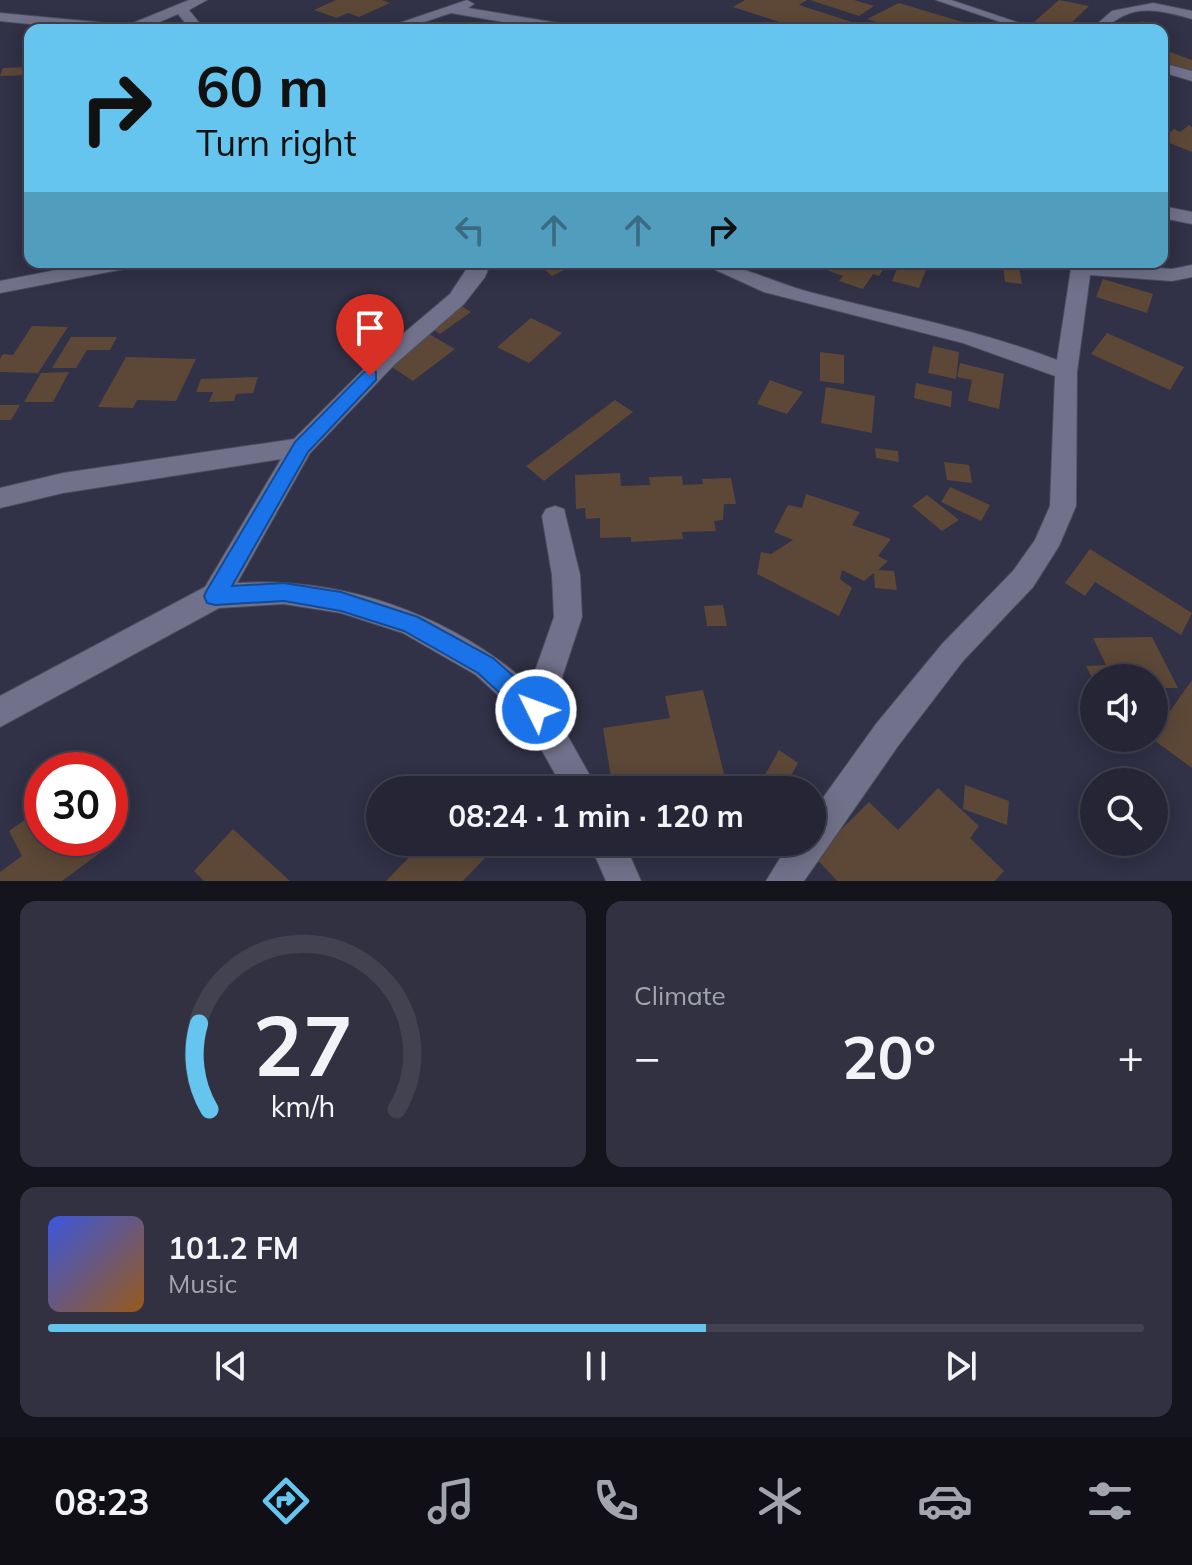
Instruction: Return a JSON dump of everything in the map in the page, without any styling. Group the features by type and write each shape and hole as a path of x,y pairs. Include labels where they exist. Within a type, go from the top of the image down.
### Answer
{"street":[{"path":"145,24 200,0"},
{"path":"406,24 476,0"},
{"path":"1103,24 1116,11 1142,4 1192,15"},
{"path":"181,9 193,24"},
{"path":"454,10 539,24"},
{"path":"0,17 71,24"},
{"path":"1168,69 1192,76"},
{"path":"1168,213 1192,218"},
{"path":"0,287 49,270 69,268"},
{"path":"215,596 301,447 386,360 457,299 479,268"},
{"path":"720,268 816,301 969,337 1066,372"},
{"path":"826,821 887,735 953,652 1023,579 1046,546 1063,506 1066,372 1082,268"},
{"path":"1109,268 1172,275 1192,271"},
{"path":"0,498 63,483 301,447"},
{"path":"536,710 568,617 566,575 555,516"},
{"path":"0,712 215,596 284,592 341,601 411,623 486,665 536,710 574,776"},
{"path":"612,856 624,881"},
{"path":"783,881 801,856"}],"lane":[{"path":"941,0 1016,24"}],"building":[{"path":"336,0 382,0 390,3 359,17 348,13 337,18 314,10"},
{"path":"745,0 807,0 799,5 858,24 786,24 733,7"},
{"path":"810,0 854,0 874,6 859,16"},
{"path":"1059,0 1089,6 1070,24 1032,24"},
{"path":"899,3 969,24 882,24 867,19"},
{"path":"1168,51 1192,60 1192,72 1168,63"},
{"path":"24,67 24,75 0,76 3,68"},
{"path":"1189,125 1192,127 1192,152 1168,142 1168,134 1174,129 1180,132"},
{"path":"543,268 568,268 552,276"},
{"path":"821,268 884,268 879,276 873,274 863,289 839,281 843,276"},
{"path":"897,268 927,268 919,288 892,281"},
{"path":"1003,268 1019,268 1022,284 1005,282"},
{"path":"1103,279 1153,294 1147,313 1096,297"},
{"path":"460,305 471,312 440,334 429,327"},
{"path":"531,318 562,333 529,363 497,347"},
{"path":"32,326 68,327 38,373 0,372 3,354 13,355"},
{"path":"1107,333 1184,367 1170,390 1091,354"},
{"path":"429,334 455,349 413,381 387,364"},
{"path":"71,337 117,337 110,350 87,350 76,368 52,368"},
{"path":"933,346 959,352 956,379 928,373"},
{"path":"820,352 844,355 844,384 820,381"},
{"path":"126,357 196,359 176,401 137,400 133,408 98,407"},
{"path":"960,363 1004,374 999,409 968,401 972,380 957,377"},
{"path":"69,372 53,402 24,402 41,373"},
{"path":"258,377 253,393 236,394 234,401 209,402 213,392 196,392 201,379"},
{"path":"770,380 803,392 787,414 757,404"},
{"path":"916,383 952,391 951,407 914,398"},
{"path":"826,387 875,396 872,433 821,423"},
{"path":"615,400 633,412 544,481 526,466"},
{"path":"0,405 20,405 11,420 0,420"},
{"path":"875,448 898,451 899,462 876,458"},
{"path":"944,462 969,465 972,483 947,480"},
{"path":"620,473 621,486 650,485 649,477 682,476 683,485 703,484 702,479 731,478 736,504 724,504 723,520 714,521 716,531 682,532 683,539 631,542 631,537 600,538 600,518 586,519 585,508 576,509 575,475"},
{"path":"950,487 990,505 981,521 941,502"},
{"path":"806,494 860,512 852,525 891,539 878,556 888,561 878,570 894,571 897,590 875,588 874,573 864,581 842,570 840,579 852,588 839,616 757,574 761,552 771,554 793,540 774,532 788,505 802,508"},
{"path":"927,495 959,520 942,531 912,506"},
{"path":"1090,549 1192,613 1181,635 1095,582 1085,596 1065,583"},
{"path":"723,605 727,626 707,626 704,606"},
{"path":"1152,637 1166,664 1106,664 1093,638"},
{"path":"1168,668 1178,688 1168,688"},
{"path":"1192,680 1192,768 1168,750 1168,714"},
{"path":"703,690 724,776 611,776 603,728 670,718 665,696"},
{"path":"779,750 798,763 791,776 764,776"},
{"path":"965,785 1009,801 1007,825 963,809"},
{"path":"938,788 979,826 970,838 1004,871 995,881 837,881 814,856 826,856 826,844 869,802 898,830"},
{"path":"24,821 24,856 96,856 62,881 0,881 0,872 22,856 9,831"},
{"path":"233,829 290,881 204,881 194,871"},
{"path":"410,856 487,856 463,881 386,881"}],"route":[{"path":"370,376 301,447 215,596 284,592 341,601 411,623 486,665 536,710"}]}
